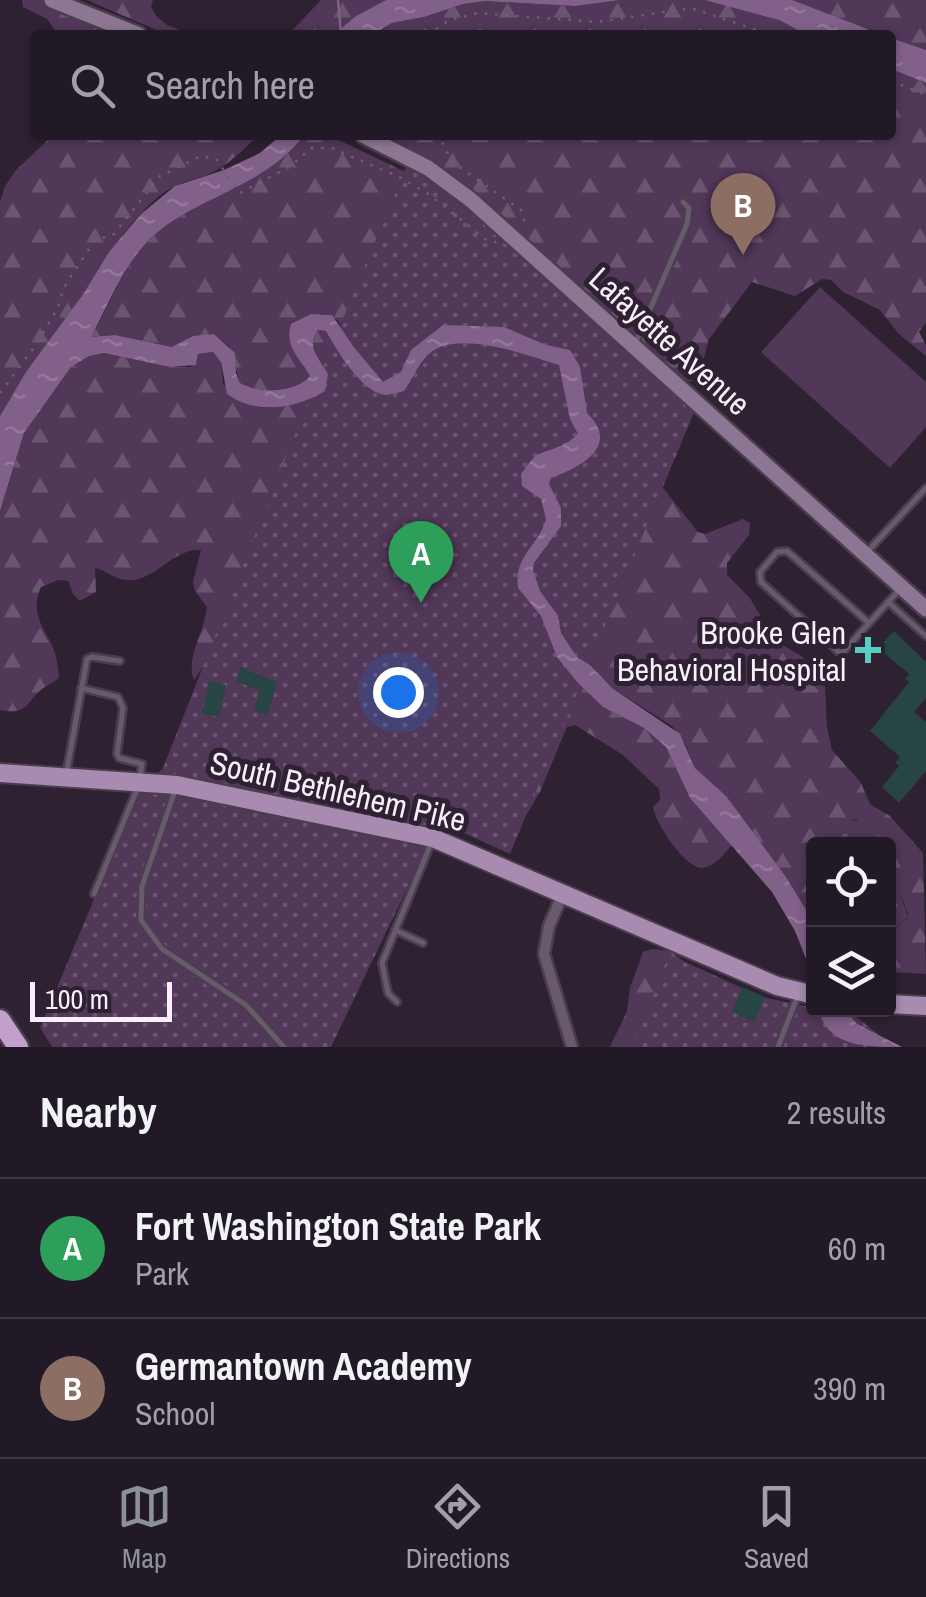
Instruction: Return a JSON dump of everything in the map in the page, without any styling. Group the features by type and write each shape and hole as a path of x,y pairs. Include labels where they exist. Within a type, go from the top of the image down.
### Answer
{"highway":[{"path":"0,1020 18,1047"}],"main road":[{"path":"52,0 126,30"},
{"name":"Lafayette Avenue","path":"373,140 428,168 456,188 926,609"},
{"name":"South Bethlehem Pike","path":"0,773 177,785 433,838 777,986 806,994"},
{"path":"896,1004 926,1006"}],"street":[{"path":"563,893 548,926 544,954 572,1047"}],"lane":[{"path":"634,346 687,224 689,208 683,202"},
{"path":"865,554 925,491"},
{"path":"868,623 787,551 778,552 760,572 761,582 841,654 902,587"},
{"path":"888,602 926,636"},
{"path":"66,778 86,659 92,656 120,661"},
{"path":"82,688 118,698 123,708 117,754 142,764 131,781 94,894"},
{"path":"126,760 131,781"},
{"path":"177,785 142,886 141,920 162,949 246,1005 284,1047"},
{"path":"397,1002 388,993 382,963 433,838"},
{"path":"395,930 423,943"},
{"path":"778,1047 806,996"}],"path":[{"path":"435,30 450,20 478,13 596,22 691,8 757,30"},
{"path":"896,83 926,95"},
{"path":"435,140 443,142 446,154 473,180 521,210 524,221 515,232"},
{"path":"0,394 35,346 58,308 63,289 94,241 116,232 160,176 201,156 216,159 240,193 291,166 316,146 352,156 399,177 430,194 485,239 504,239"}],"green space":[{"path":"22,0 43,0 108,30 55,30 47,19 23,7"},
{"path":"87,0 153,0 151,6 156,16 180,30 156,30"},
{"path":"321,0 386,0 339,30 293,30"},
{"path":"620,0 715,0 779,20 798,30 380,30 392,23 485,1 575,6"},
{"path":"792,0 926,0 926,50 896,40 896,30 873,30"},
{"path":"896,71 926,83 926,323 919,332 926,345 926,356 899,334 880,310 843,292 831,280 822,279 795,296 752,282 709,339 698,379 688,382 458,179 394,140 896,140"},
{"path":"48,140 253,140 211,173 168,190 138,217 0,416 0,202 16,170"},
{"path":"300,140 338,140 416,177 698,532 705,534 743,519 750,523 749,535 727,563 727,575 749,597 777,642 803,657 819,677 825,686 832,750 861,783 870,804 890,816 923,853 926,974 896,972 896,927 908,914 896,884 896,837 880,837 874,825 861,818 853,820 842,837 806,837 806,910 732,805 695,768 686,745 672,726 612,688 577,657 337,320 321,313 303,366 311,375 296,385 277,390 240,383 230,347 214,334 172,347 115,335 91,337 133,260 157,232 267,169"},
{"path":"407,165 431,175 695,410 510,854 444,824 427,847 331,1047 52,1047 40,1028 139,792 163,768 290,446"},
{"path":"820,287 926,382 926,427 890,468 761,352"},
{"path":"318,330 326,331 578,683 603,707 644,728 666,747 690,798 733,844 715,863 701,868 687,860 671,843 655,814 653,807 660,800 659,789 623,755 575,725 567,727 540,792 518,829 206,662 194,680 192,663 207,607 193,582 201,550 181,554 136,579 122,579 95,568 96,592 80,601 68,581 58,580 41,587 38,616 54,651 59,677 23,709 0,710 0,511 24,433 71,367 89,356 104,353 170,367 190,367 197,362 198,354 213,352 221,362 223,384 236,395 258,407 278,407 317,396 324,366 314,349"},
{"path":"861,818 874,825 880,837 841,837 851,822"},
{"path":"896,883 908,917 896,926"},
{"path":"671,951 772,1047 610,1047 627,1011 630,988 643,952"},
{"path":"670,955 762,997 806,1006 806,1017 857,1017 893,1047 632,1047"}],"water":[{"path":"386,0 620,0 575,6 485,1 392,23 380,30 339,30"},
{"path":"705,0 792,0 870,30 798,30 779,20"},
{"path":"896,40 926,50 926,83 896,71"},
{"path":"275,140 300,140 267,169 158,232 133,259 91,337 115,335 172,347 193,336 214,334 235,353 240,383 267,390 287,389 310,376 292,347 289,332 291,324 311,314 332,315 383,382 401,372 411,350 443,325 504,327 546,345 570,350 580,367 587,413 600,436 593,454 585,461 551,478 549,484 561,508 561,526 534,563 540,591 558,616 561,633 577,657 612,688 680,734 695,768 726,796 786,877 806,910 806,958 772,892 690,798 666,747 644,728 603,707 578,683 557,657 541,616 518,588 523,559 546,519 541,499 522,486 521,474 536,455 564,445 578,434 570,419 559,365 494,347 458,343 430,353 404,391 387,395 369,388 343,359 326,331 318,330 313,347 328,374 325,391 301,402 263,407 227,394 221,362 213,352 198,354 196,365 170,367 104,353 89,356 71,367 24,433 0,511 0,416 26,372 109,252 141,214 175,186 260,153"},
{"path":"821,1017 851,1017 902,1047 850,1042 830,1031"}],"building":[{"path":"894,631 926,662 926,698 914,712 926,722 926,771 899,803 882,787 899,766 895,763 900,757 870,731 909,682 905,679 909,674 878,648"},
{"path":"240,667 277,682 268,715 254,711 260,690 236,682"},
{"path":"209,681 226,685 219,717 202,713"},
{"path":"742,987 765,997 754,1022 732,1012"}],"waterway":[{"path":"338,0 341,30"}],"place":[{"name":"Germantown Academy","path":"743,255"},
{"name":"Fort Washington State Park","path":"421,603"},
{"name":"Brooke Glen Behavioral Hospital","path":"868,650"}]}
